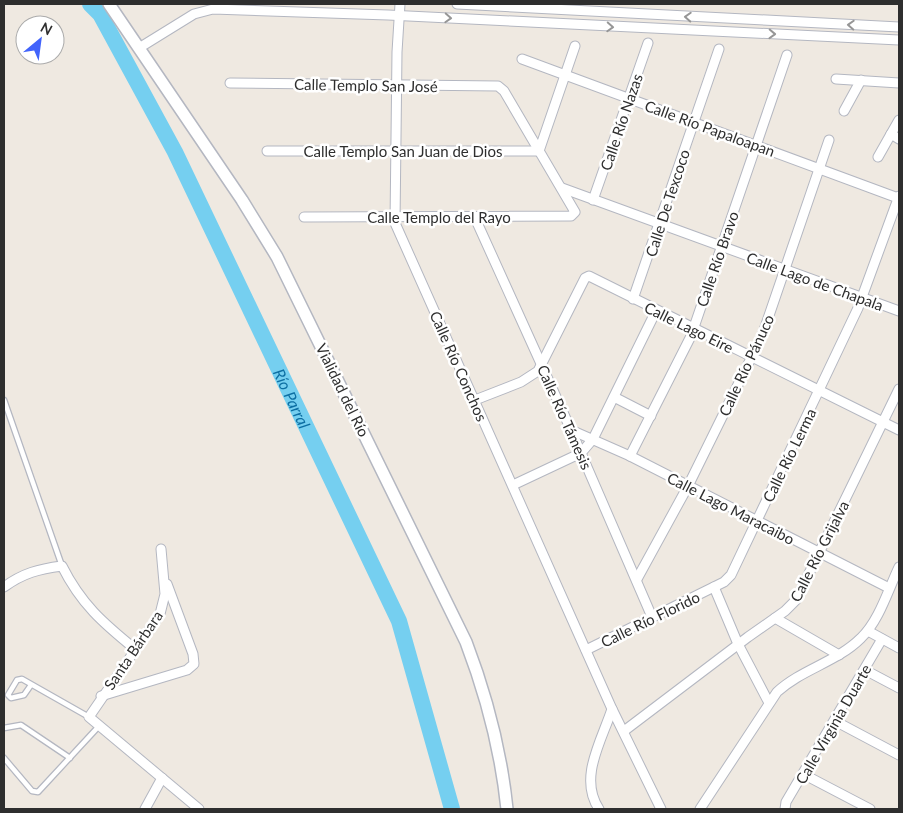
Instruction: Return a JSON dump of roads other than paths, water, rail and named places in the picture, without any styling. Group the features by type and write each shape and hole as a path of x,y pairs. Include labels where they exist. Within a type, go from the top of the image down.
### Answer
{"main road":[{"name":"Vialidad del Río","path":"109,4 242,200 277,257 466,642 485,696 500,757 507,809"}],"street":[{"name":"Calle Río Conchos","path":"400,4 396,85 394,218 612,709 661,809"},
{"path":"457,4 899,27"},
{"path":"139,48 194,14 213,9 399,15 899,40"},
{"name":"Calle Río Nazas","path":"593,200 648,43"},
{"path":"562,188 539,151 575,46"},
{"name":"Calle De Texcoco","path":"633,299 719,49"},
{"name":"Calle Río Bravo","path":"630,456 652,416 693,329 787,56"},
{"name":"Calle Río Papaloapan","path":"522,59 899,197"},
{"path":"836,79 899,83"},
{"path":"844,111 861,80"},
{"name":"Calle Templo San José","path":"230,83 494,86 501,88 539,151"},
{"path":"878,157 895,136 899,120"},
{"name":"Calle Río Pánuco","path":"637,579 688,486 752,358 770,316 829,140"},
{"name":"Calle Templo San Juan de Dios","path":"267,151 539,151"},
{"name":"Calle Lago de Chapala","path":"562,188 899,311"},
{"name":"Calle Templo del Rayo","path":"304,217 475,218 571,216 574,214 574,210 562,188"},
{"name":"Calle Río Lerma","path":"714,587 731,575 820,390 862,297 899,197"},
{"name":"Calle Río Támesis","path":"475,218 571,430 652,617"},
{"name":"Calle Lago Eire","path":"542,366 587,276 899,430"},
{"path":"512,485 581,454 593,439 656,310"},
{"path":"475,400 521,382 542,366"},
{"name":"Calle Río Grijalva","path":"624,731 790,607 796,600 899,389"},
{"path":"614,397 652,416"},
{"name":"Calle Lago Maracaibo","path":"571,430 630,456 889,588"},
{"name":"Santa Bárbara","path":"89,717 101,696 160,614 165,594 161,549"},
{"path":"4,587 18,577 34,570 62,566 74,589 90,611 135,649"},
{"path":"700,809 769,703 786,684 838,654 868,631 899,567"},
{"path":"101,696 187,670 194,664 193,654 164,577"},
{"path":"714,587 738,644 769,703"},
{"name":"Calle Río Florido","path":"586,650 714,587"},
{"path":"775,618 838,654"},
{"path":"868,631 899,648"},
{"name":"Calle Virginia Duarte","path":"785,809 786,802 882,639"},
{"path":"865,670 899,688"},
{"path":"600,809 592,792 590,776 612,709"},
{"path":"89,717 199,809"},
{"path":"835,721 899,755"},
{"path":"803,774 870,809"},
{"path":"145,809 162,778"}],"lane":[{"path":"4,400 62,566"},
{"path":"31,684 22,695 11,698 8,695 19,679 31,684 89,717"},
{"path":"4,728 21,725 70,758"},
{"path":"4,758 32,791 38,792 100,725"}],"waterway":[{"name":"Río Parral","path":"90,4 100,14 175,152 399,621 452,809"}]}
